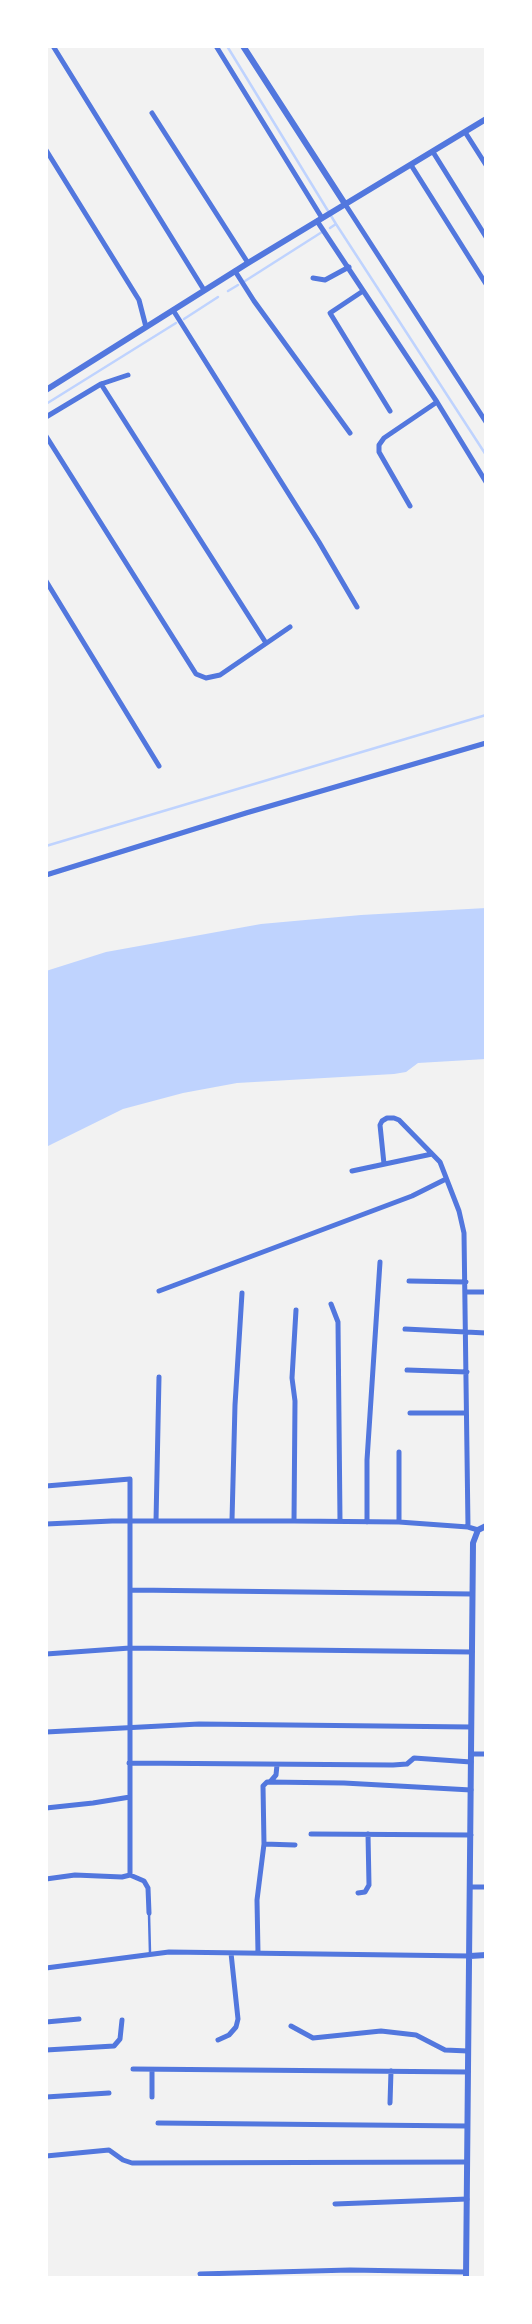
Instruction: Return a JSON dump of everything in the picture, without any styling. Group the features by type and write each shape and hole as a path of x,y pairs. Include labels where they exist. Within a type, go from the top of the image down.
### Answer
{"street":[{"path":"53,46 204,290"},
{"path":"216,46 322,218 363,291 437,402 486,482"},
{"path":"245,47 344,204 486,422"},
{"path":"152,113 248,263"},
{"path":"46,390 204,290 486,119"},
{"path":"465,132 486,165"},
{"path":"46,150 139,300 146,327"},
{"path":"433,152 486,237"},
{"path":"411,165 486,284"},
{"path":"313,278 325,280 349,267"},
{"path":"235,271 254,302 323,393 350,433"},
{"path":"363,291 330,313 390,410"},
{"path":"173,310 319,542 357,607"},
{"path":"46,417 101,384 128,375"},
{"path":"101,384 266,643"},
{"path":"410,506 379,452 379,445 384,438 437,402"},
{"path":"46,436 196,674 200,677 213,678 290,627"},
{"path":"46,581 159,766"},
{"path":"46,875 246,813 486,743"},
{"path":"384,1164 380,1125 387,1118 399,1120 440,1162 459,1211 464,1233 466,1282 468,1527"},
{"path":"352,1171 432,1154"},
{"path":"159,1291 412,1196 446,1179"},
{"path":"366,1522 367,1460 380,1262"},
{"path":"409,1281 466,1282"},
{"path":"466,1292 486,1292"},
{"path":"232,1520 235,1405 242,1293"},
{"path":"332,1304 338,1322 340,1521"},
{"path":"294,1520 295,1401 292,1378 296,1310"},
{"path":"405,1329 486,1332"},
{"path":"407,1370 467,1372"},
{"path":"156,1521 159,1377"},
{"path":"410,1413 466,1413"},
{"path":"398,1522 399,1452"},
{"path":"46,1486 130,1479 132,1522 129,1726 130,1876"},
{"path":"46,1524 65,1522 294,1520 398,1522 468,1527 478,1530"},
{"path":"200,2274 350,2270 466,2275 473,1543 478,1530 486,1526"},
{"path":"132,1590 472,1594"},
{"path":"46,1654 130,1648 472,1652"},
{"path":"46,1732 129,1726 198,1724 471,1727"},
{"path":"472,1754 486,1754"},
{"path":"129,1763 400,1765 407,1764 414,1758 472,1762"},
{"path":"258,1953 257,1900 264,1844 264,1786 276,1775 278,1765"},
{"path":"270,1782 344,1783 471,1790"},
{"path":"46,1808 93,1804 130,1797"},
{"path":"311,1834 471,1835"},
{"path":"358,1894 365,1892 370,1885 368,1834"},
{"path":"264,1844 295,1845"},
{"path":"46,1879 75,1875 130,1876 144,1881 148,1888 149,1912"},
{"path":"471,1888 486,1887"},
{"path":"46,1968 169,1952 363,1956 486,1956"},
{"path":"218,2040 228,2035 236,2027 238,2019 231,1953"},
{"path":"46,2022 79,2019"},
{"path":"46,2050 114,2046 120,2039 122,2020"},
{"path":"291,2026 313,2038 381,2031 416,2035 444,2050 468,2051"},
{"path":"133,2069 468,2072"},
{"path":"152,2070 152,2097"},
{"path":"390,2103 392,2071"},
{"path":"46,2097 109,2093"},
{"path":"158,2123 467,2126"},
{"path":"46,2156 109,2150 123,2160 132,2163 466,2162"},
{"path":"335,2204 467,2199"}],"lane":[{"path":"149,1912 150,1955"}],"water":[{"path":"486,908 486,1059 418,1063 406,1072 394,1074 237,1083 183,1093 123,1109 46,1147 46,971 106,952 261,924 361,915"}],"waterway":[{"path":"227,46 336,224 486,455"},
{"path":"330,228 336,224"},
{"path":"245,281 322,232"},
{"path":"228,291 238,285"},
{"path":"184,319 218,297"},
{"path":"46,404 176,323"},
{"path":"46,846 486,715"}]}
